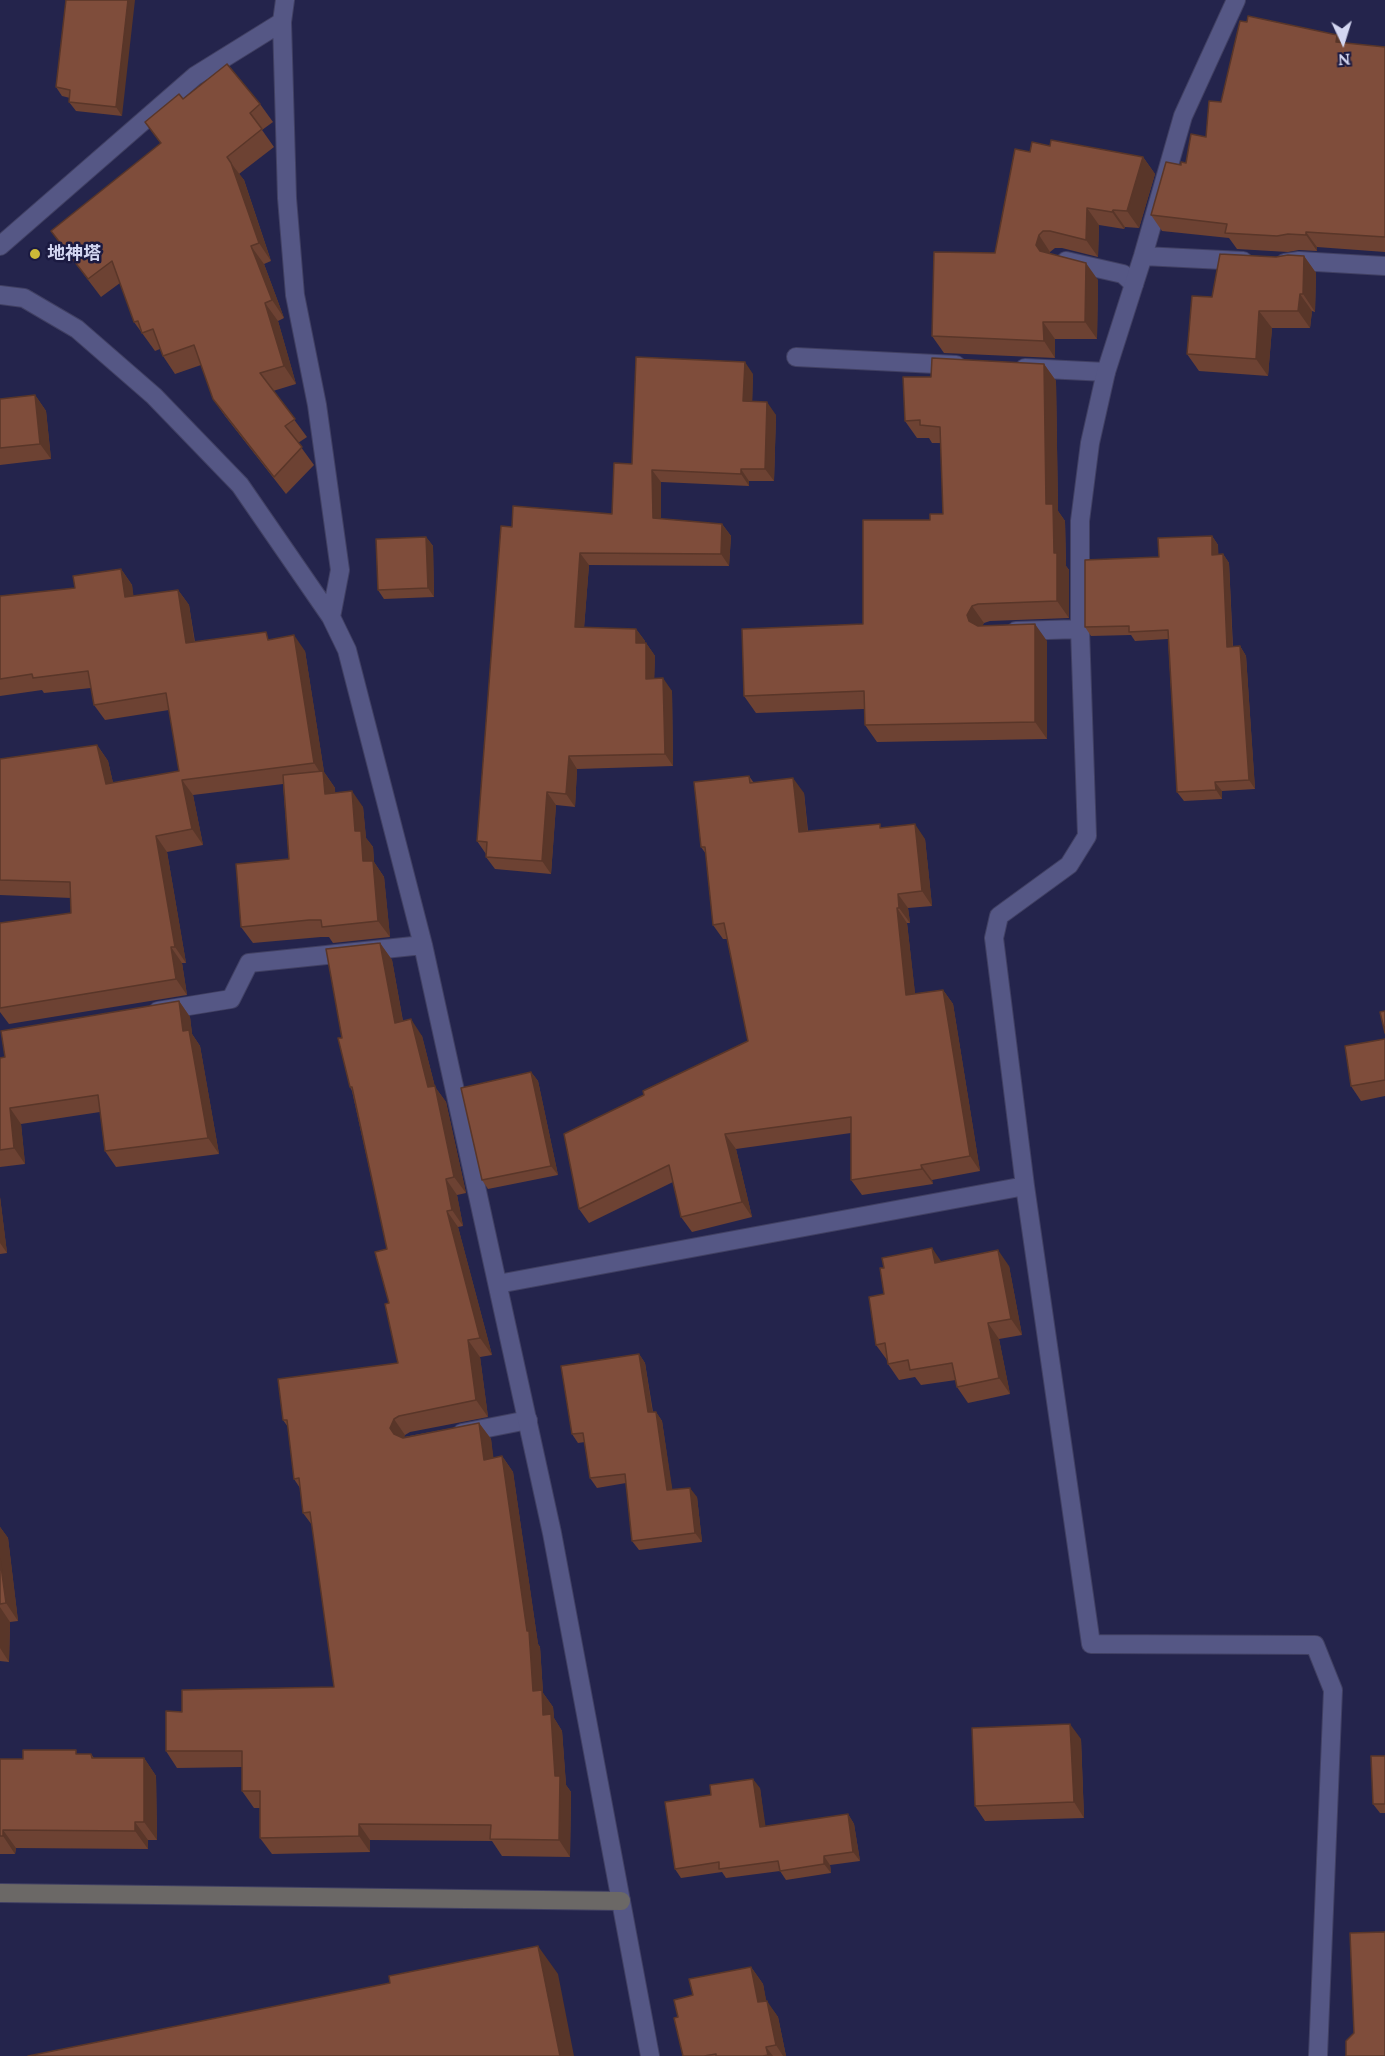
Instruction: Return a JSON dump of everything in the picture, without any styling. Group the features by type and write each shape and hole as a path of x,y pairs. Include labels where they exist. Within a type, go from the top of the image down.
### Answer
{"street":[{"path":"285,0 282,22 287,198 295,295 317,405 340,570 332,617"},
{"path":"1236,0 1183,116 1143,256 1106,372 1090,443 1080,521 1080,629 1087,836 1069,865 999,916 994,938 1025,1186 1090,1644 1315,1645 1333,1690 1318,2056"},
{"path":"0,246 195,76 282,22"},
{"path":"1143,256 1385,266"},
{"path":"1059,259 1123,274 1134,284"},
{"path":"0,295 24,298 77,329 154,396 240,485 332,617 347,650 423,945 528,1420 552,1533 650,2056"},
{"path":"796,357 975,366"},
{"path":"1010,368 1106,372"},
{"path":"1001,632 1080,629"},
{"path":"139,1014 231,999 249,963 423,945"},
{"path":"498,1284 1025,1186"},
{"path":"447,1436 528,1420"},
{"path":"0,1893 621,1901"}],"building":[{"path":"66,0 128,0 116,107 69,102 70,90 56,87"},
{"path":"1248,16 1337,35 1336,42 1385,47 1385,237 1306,232 1306,235 1277,236 1225,233 1227,224 1151,215 1166,162 1181,165 1181,162 1186,163 1191,134 1206,137 1209,101 1221,102 1240,21 1247,22"},
{"path":"227,64 260,104 250,113 262,129 227,157 259,243 251,246 272,300 265,303 284,366 260,373 295,419 285,426 302,447 274,477 213,399 194,345 163,356 153,329 142,333 138,321 134,322 112,261 88,279 51,231 161,143 145,122 179,94 183,99"},
{"path":"1051,140 1143,157 1127,211 1113,210 1112,212 1087,208 1086,240 1050,231 1043,231 1039,235 1036,245 1040,251 1086,263 1085,322 1043,322 1044,341 932,336 934,252 995,253 1015,149 1030,152 1032,142 1050,146"},
{"path":"1220,254 1304,256 1303,294 1300,294 1298,311 1259,311 1256,359 1187,354 1192,296 1212,297"},
{"path":"636,357 745,362 743,401 767,402 765,469 741,469 741,474 652,470 653,518 722,524 721,554 580,553 575,627 636,629 636,643 646,643 646,679 663,678 665,754 569,756 566,794 547,792 542,861 486,857 487,842 477,841 501,526 512,527 513,506 612,514 614,463 632,464"},
{"path":"932,358 1044,364 1046,504 1053,504 1054,553 1057,553 1057,601 978,604 972,606 967,615 969,621 978,626 1035,624 1035,722 865,725 864,691 744,696 742,629 863,624 863,520 930,520 930,514 943,514 940,427 920,425 920,420 905,421 903,377 931,377"},
{"path":"35,395 40,444 0,448 0,399"},
{"path":"1212,536 1212,555 1223,554 1227,647 1240,646 1249,780 1215,782 1216,790 1177,792 1168,630 1129,632 1129,626 1085,627 1085,560 1159,557 1158,538"},
{"path":"426,537 428,588 378,590 376,539"},
{"path":"121,569 125,597 178,590 186,643 266,632 268,640 294,635 314,763 182,780 192,829 156,836 175,947 171,947 176,979 0,1008 0,923 71,913 70,882 0,880 0,759 97,745 106,784 179,771 166,693 94,705 88,671 33,678 32,674 0,679 0,596 75,588 73,576"},
{"path":"323,771 325,794 352,791 355,831 361,831 363,861 373,861 378,921 322,927 321,920 309,920 241,927 236,864 289,859 283,775"},
{"path":"749,776 750,783 793,778 799,832 880,824 880,828 915,824 922,891 898,894 899,908 897,908 906,995 943,990 970,1156 921,1165 922,1169 851,1180 851,1117 725,1134 742,1202 681,1217 669,1165 579,1209 564,1134 644,1095 643,1091 748,1041 724,923 713,925 705,847 701,847 694,782"},
{"path":"380,943 395,1023 411,1019 428,1087 435,1086 454,1177 446,1179 452,1210 447,1211 480,1338 468,1340 476,1400 399,1416 394,1419 390,1428 394,1434 403,1438 479,1423 484,1460 502,1456 527,1631 529,1631 533,1691 542,1690 543,1715 551,1714 555,1776 560,1776 559,1840 490,1839 491,1825 359,1824 359,1836 260,1838 260,1791 242,1791 242,1751 166,1751 166,1711 182,1712 182,1690 334,1687 310,1512 303,1513 299,1478 294,1479 287,1420 283,1420 278,1379 398,1363 385,1304 389,1303 375,1252 387,1249 352,1087 350,1087 338,1038 342,1038 326,949"},
{"path":"179,1001 183,1031 189,1030 208,1138 105,1151 98,1095 10,1108 14,1148 0,1150 0,1058 5,1057 1,1031"},
{"path":"1385,1011 1385,1033 1380,1012"},
{"path":"1385,1039 1385,1080 1351,1086 1345,1046"},
{"path":"531,1072 551,1166 482,1180 461,1088"},
{"path":"932,1248 935,1263 998,1250 1011,1319 988,1323 999,1378 957,1387 952,1363 910,1370 908,1360 888,1364 885,1343 876,1345 869,1297 884,1294 880,1268 884,1268 882,1258"},
{"path":"639,1354 648,1412 656,1412 667,1490 690,1488 695,1533 632,1541 625,1474 590,1478 583,1433 572,1434 561,1366"},
{"path":"0,1559 6,1603 0,1604"},
{"path":"1070,1724 1074,1802 975,1806 972,1728"},
{"path":"23,1750 76,1750 76,1754 91,1754 92,1758 144,1758 144,1822 135,1822 135,1831 3,1830 3,1836 0,1836 0,1759 23,1759"},
{"path":"1371,1756 1385,1756 1385,1804 1373,1804"},
{"path":"753,1779 760,1827 848,1814 853,1852 824,1856 824,1864 780,1871 778,1861 719,1869 719,1862 675,1869 665,1802 711,1795 710,1785"},
{"path":"1385,1932 1385,2056 1346,2056 1346,2041 1354,2033 1350,1933"},
{"path":"538,1946 560,2056 28,2056 390,1983 389,1976"},
{"path":"751,1967 758,2002 767,2001 776,2045 766,2047 768,2055 763,2056 716,2056 716,2054 683,2056 674,2018 678,2017 674,2000 693,1995 689,1979"}],"place":[{"name":"地神塔","path":"35,254"}]}
